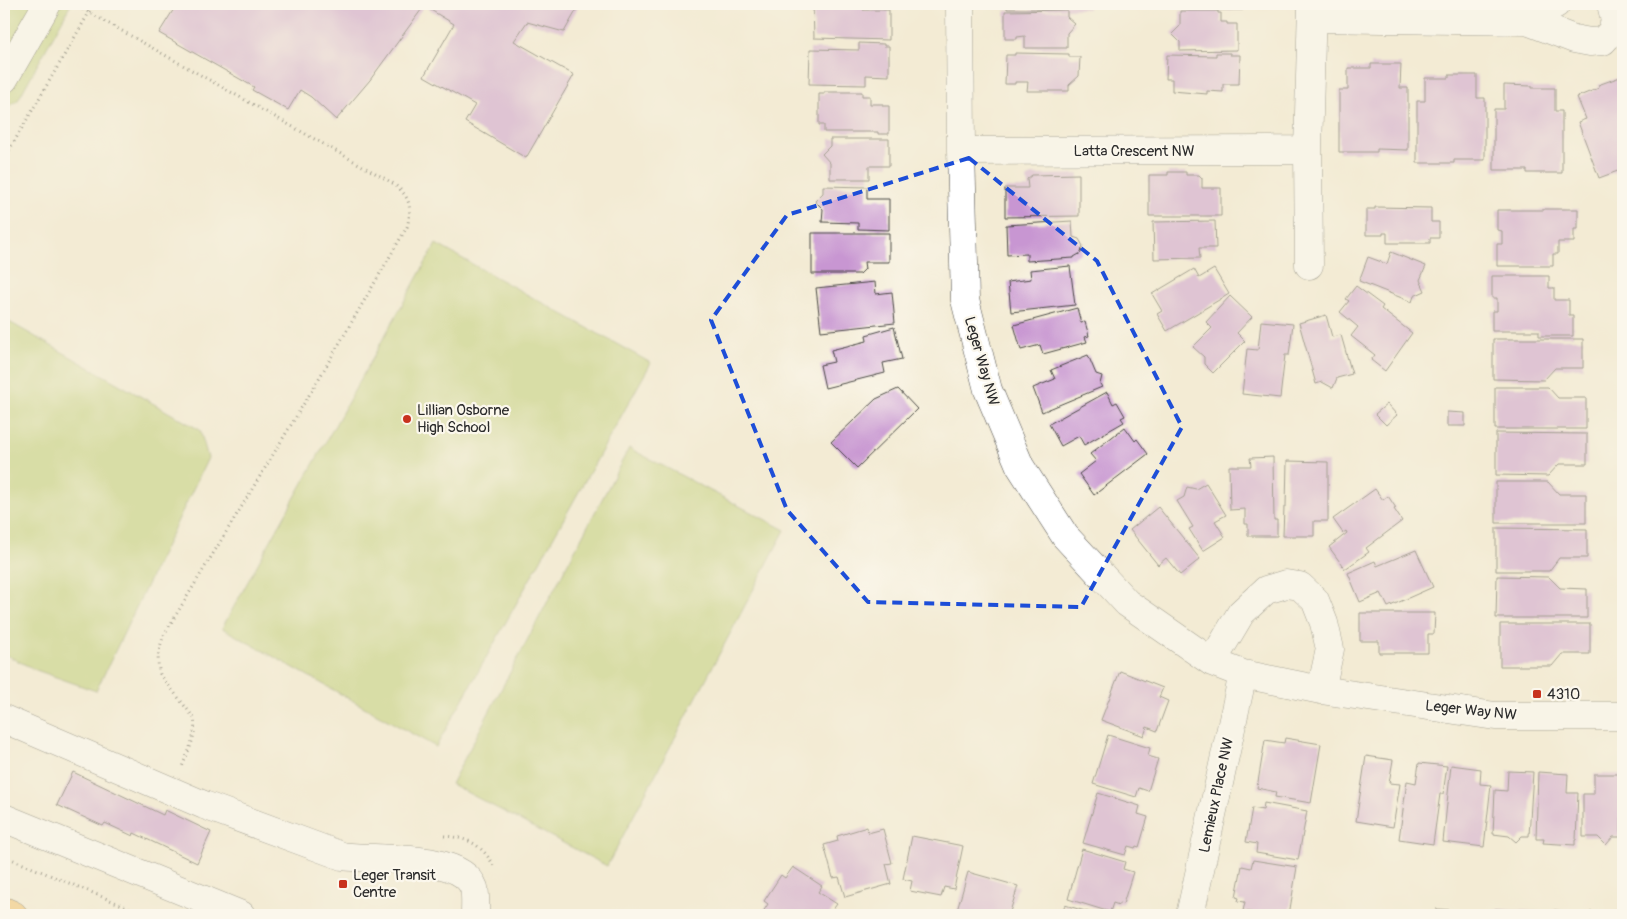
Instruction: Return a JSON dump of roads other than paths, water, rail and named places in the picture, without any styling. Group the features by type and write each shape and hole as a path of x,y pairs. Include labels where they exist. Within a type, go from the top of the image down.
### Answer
{"main road":[{"path":"4,911 13,915"}],"street":[{"path":"4,79 47,4"},
{"name":"Leger Way NW","path":"960,4 965,300 988,390 1020,466 1065,536 1127,603 1212,662 1243,674 1321,690 1495,716 1623,716"},
{"path":"1527,21 1556,4"},
{"path":"1309,265 1308,150 1312,11 1527,21 1574,39 1590,42 1603,41 1612,31 1614,20 1611,4"},
{"name":"Latta Crescent NW","path":"961,152 1308,150"},
{"path":"1212,662 1241,613 1266,590 1286,584 1300,586 1315,600 1324,623 1330,649 1321,690"},
{"name":"Lemieux Place NW","path":"1190,915 1243,674"},
{"path":"4,719 204,805 342,856 365,859 420,860 453,868 466,877 473,887 475,915"},
{"path":"4,818 241,915"}],"place":[{"name":"Lillian Osborne High School","path":"407,419"},
{"name":"4310","path":"1537,694"},
{"name":"Leger Transit Centre","path":"343,884"}]}
